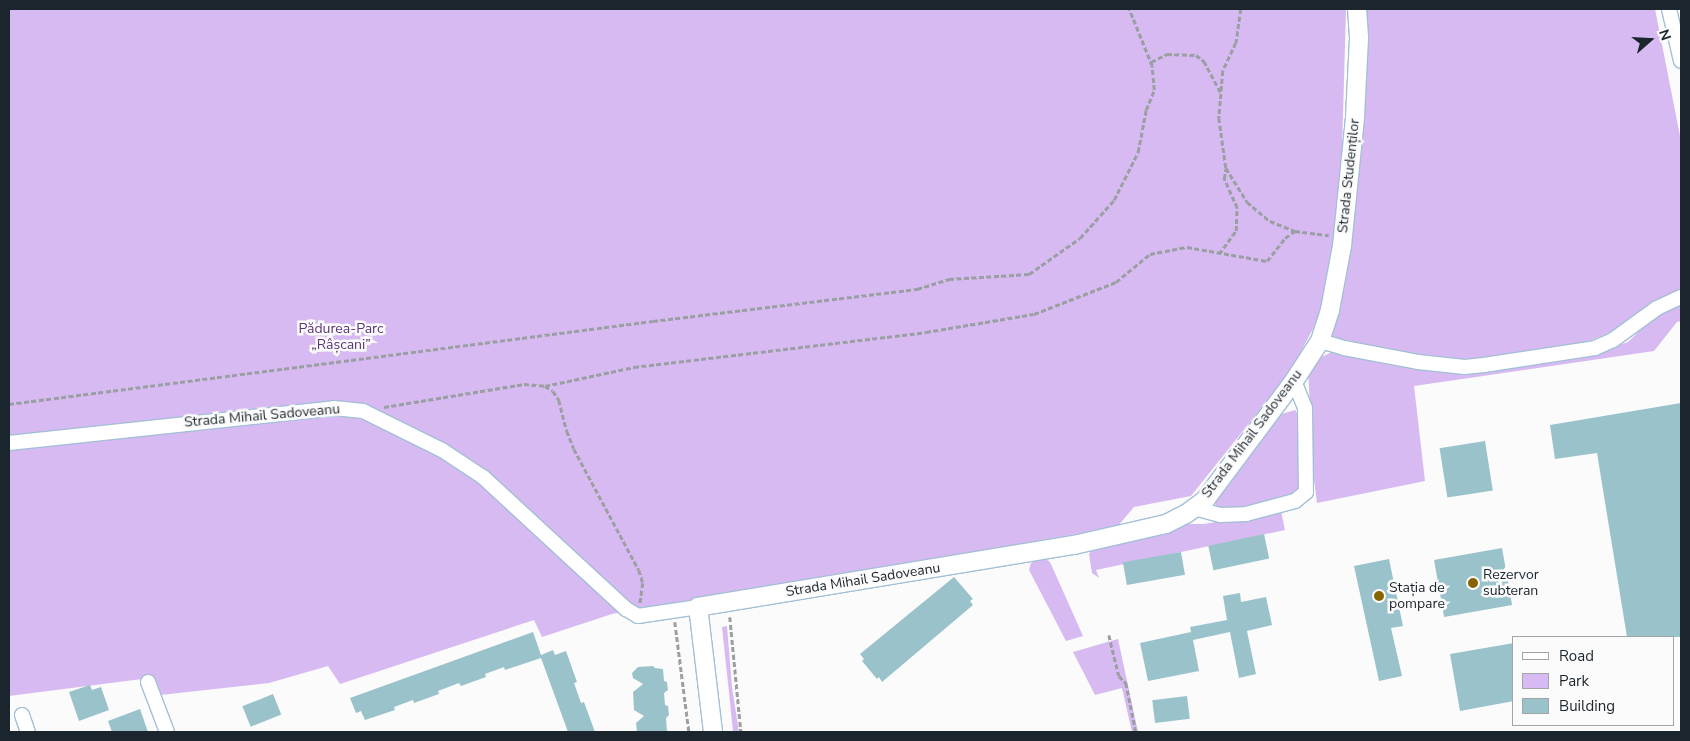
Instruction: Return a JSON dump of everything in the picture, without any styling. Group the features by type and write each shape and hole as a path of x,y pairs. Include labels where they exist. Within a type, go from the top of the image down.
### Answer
{"main road":[{"name":"Strada Studenților","path":"1320,341 1330,310 1343,236 1355,117 1359,38 1357,9"},
{"name":"Strada Mihail Sadoveanu","path":"698,606 1074,545 1166,524 1194,508 1214,489 1294,381 1320,341"},
{"path":"698,606 712,732"}],"street":[{"path":"1669,9 1681,61"},
{"path":"1320,341 1344,348 1418,362 1465,367 1484,365 1594,348 1613,340 1657,308 1681,297"},
{"path":"1194,508 1220,515 1246,514 1278,508 1295,501 1306,492 1305,408 1294,381"},
{"name":"Strada Mihail Sadoveanu","path":"9,442 334,408 363,411 442,450 483,477 626,608 638,616 698,606"},
{"path":"148,682 166,732"},
{"path":"22,715 28,732"}],"path":[{"path":"9,404 652,321 916,290 949,279 1029,274 1080,238 1114,200 1138,152 1146,110 1154,90 1151,62 1129,9"},
{"path":"1219,254 1236,231 1237,208 1224,179 1226,168 1218,118 1224,71 1236,43 1241,9"},
{"path":"1151,62 1167,54 1196,55 1204,61 1221,94"},
{"path":"1226,168 1247,202 1270,221 1295,231 1343,236"},
{"path":"363,411 515,385 545,386 634,367 926,332 1034,314 1116,282 1150,254 1187,247 1267,261 1285,238 1295,231"},
{"path":"545,386 553,391 559,400 567,432 574,449 639,570 643,583 638,616"},
{"path":"675,617 689,732"},
{"path":"730,623 741,732"},
{"path":"1109,635 1120,676 1126,683 1136,732"}],"green space":[{"name":"Pădurea-Parc „Râșcani”","path":"9,9 1346,9 1342,151 1334,244 1321,314 1290,372 1191,496 1134,507 1117,527 612,614 542,637 534,620 340,684 328,666 269,683 160,695 156,682 150,678 9,696"},
{"path":"1366,9 1655,9 1681,141 1681,290 1618,329 1577,346 1484,358 1432,360 1346,344 1332,337 1332,327 1346,277 1365,112 1368,53"},
{"path":"1681,304 1681,321 1677,322 1654,351 1414,386 1425,481 1317,503 1308,370 1317,359 1332,352 1435,371 1465,373 1594,353 1628,342 1652,319"},
{"path":"1295,410 1302,419 1303,488 1296,495 1269,506 1223,512 1216,507 1215,501 1278,415"},
{"path":"1281,511 1285,530 1096,570 1099,578 1092,573 1089,554 1095,545 1183,524 1204,524"},
{"path":"1043,557 1050,562 1083,636 1066,641 1029,570 1031,563"},
{"path":"727,626 732,687 739,732 733,732 722,627"},
{"path":"1118,639 1138,732 1132,732 1122,688 1095,695 1073,652"}],"building":[{"path":"1681,403 1681,637 1627,636 1597,453 1555,459 1550,425"},
{"path":"1485,441 1493,490 1447,498 1440,448"},
{"path":"1264,534 1269,558 1213,570 1208,546"},
{"name":"Rezervor subteran","path":"1502,548 1512,605 1444,617 1434,560"},
{"path":"1181,552 1185,575 1127,585 1123,562"},
{"name":"Stația de pompare","path":"1389,559 1403,626 1391,628 1402,676 1379,681 1354,566"},
{"path":"954,577 973,599 970,601 973,605 882,682 879,677 877,679 862,661 864,659 860,654"},
{"path":"1240,593 1241,602 1266,597 1272,625 1247,631 1256,674 1239,678 1230,632 1193,640 1199,671 1148,681 1140,643 1191,632 1192,636 1190,627 1227,620 1223,596"},
{"path":"533,632 541,655 553,650 555,655 566,651 577,682 574,683 581,703 584,702 595,732 568,732 541,658 505,670 504,667 485,674 486,677 461,686 459,683 438,691 439,694 414,703 413,700 394,707 395,710 365,720 361,711 356,713 350,698"},
{"path":"1512,643 1512,701 1460,711 1450,654"},
{"path":"653,666 663,669 664,681 667,682 668,690 664,693 665,705 668,706 669,715 666,718 667,732 637,732 636,723 644,716 634,710 633,692 643,684 633,678 632,673 638,667"},
{"path":"90,685 92,690 101,687 109,710 79,721 69,692"},
{"path":"273,694 281,714 251,727 242,706"},
{"path":"1187,696 1190,719 1155,723 1152,700"},
{"path":"140,709 148,732 112,732 108,721"}],"place":[{"name":"Rezervor subteran","path":"1473,583"},
{"name":"Stația de pompare","path":"1379,596"}]}
